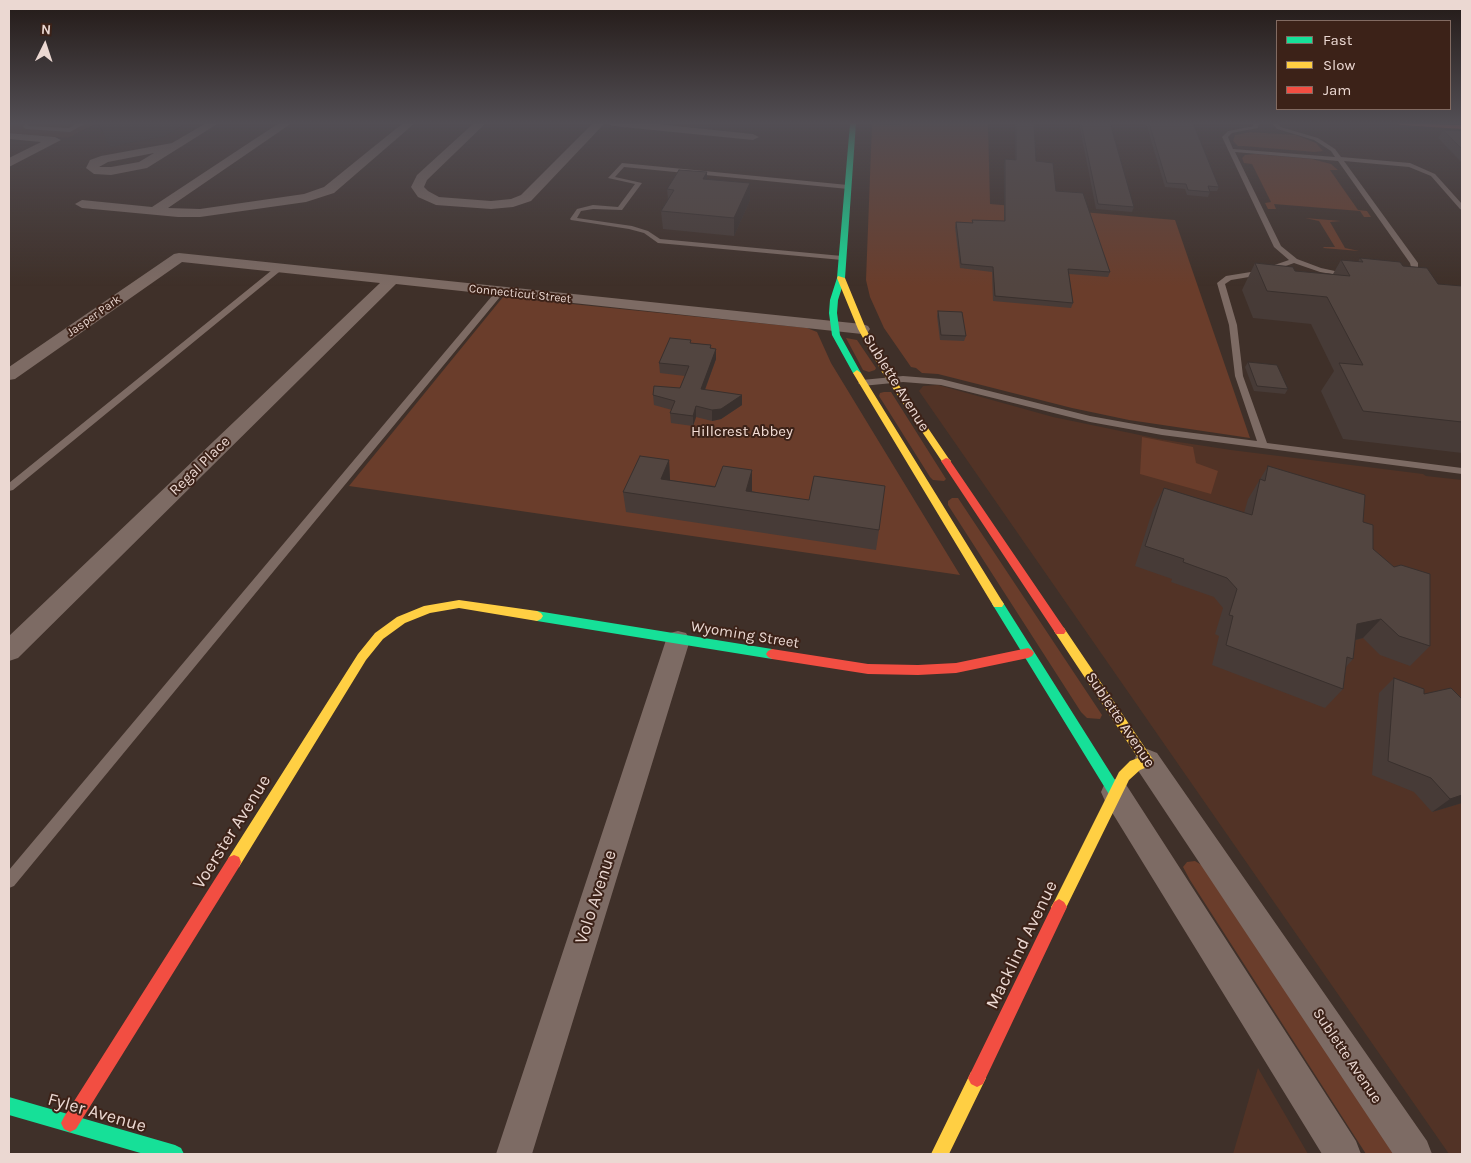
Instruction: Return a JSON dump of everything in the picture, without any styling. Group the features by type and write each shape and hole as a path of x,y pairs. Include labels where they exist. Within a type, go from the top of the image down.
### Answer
{"street":[{"path":"156,210 205,177"},
{"path":"82,204 178,213 200,213 304,198 329,190 344,177"},
{"path":"421,177 417,187 423,194 436,201 491,205 513,203 526,198 547,177"},
{"name":"Sublette Avenue","path":"849,177 840,278 834,300 834,326 846,356 1028,653 1342,1154"},
{"name":"Connecticut Street","path":"179,257 862,329"},
{"name":"Jasper Park","path":"9,375 179,257"},
{"name":"Sublette Avenue","path":"840,278 862,329 891,379 1414,1154"},
{"name":"Regal Place","path":"9,651 392,280"},
{"name":"Wyoming Street","path":"459,604 868,669 918,670 956,668 1028,653"},
{"name":"Voerster Avenue","path":"70,1123 362,657 379,636 401,620 428,609 459,604"},
{"name":"Volo Avenue","path":"514,1154 678,640"},
{"name":"Macklind Avenue","path":"940,1154 1115,792 1124,776 1135,765 1147,761"},
{"name":"Fyler Avenue","path":"9,1106 175,1154"}],"lane":[{"path":"612,177 639,183 620,209 593,207 579,210 572,219 630,227 646,232 658,241 842,258"},
{"path":"748,177 848,187"},
{"path":"1243,177 1278,247 1294,261 1320,270 1357,276"},
{"path":"1352,177 1414,263 1415,268 1410,273 1394,276"},
{"path":"1435,177 1462,208"},
{"path":"1263,446 1239,376 1233,325 1221,283 1228,278 1258,273 1294,261"},
{"path":"9,488 280,268"},
{"path":"9,881 500,292"},
{"path":"862,383 891,379 941,382 1090,419 1162,432 1462,471"}],"shaded area":[{"path":"938,385 1053,417 1159,439 1462,480 1462,1154 1449,1154 919,391 923,386"},
{"path":"1258,1068 1308,1154 1233,1154"}],"green space":[{"path":"870,177 989,177 990,204 1175,220 1250,438 1129,420 1072,408 938,374 922,373 916,368 911,367 884,328 870,297 866,280"},
{"path":"1259,177 1335,177 1358,210 1367,211 1371,217 1364,217 1360,211 1274,204 1276,209 1268,209 1265,203 1271,202"},
{"path":"1305,218 1341,221 1330,222 1345,248 1359,251 1323,248 1335,247 1319,221"},
{"name":"Hillcrest Abbey","path":"503,297 807,328 817,332 831,363 960,575 349,486"},
{"path":"846,338 857,340 876,368 875,370 869,372 863,370"},
{"path":"891,392 946,479 944,481 933,480 930,477 879,396 880,393"},
{"path":"1142,437 1193,447 1196,463 1218,471 1211,494 1140,474"},
{"path":"952,498 958,498 1102,715 1100,719 1087,718 1081,712 948,505 948,501"},
{"path":"1195,861 1205,867 1212,875 1395,1154 1366,1154 1190,880 1183,867 1187,862"}],"building":[{"path":"674,177 704,177 703,179 750,183 734,218 661,211 674,190 667,189"},
{"path":"1005,177 1055,177 1056,191 1083,193 1110,272 1068,269 1073,303 995,296 993,267 961,264 956,222 973,223 972,220 1005,221"},
{"path":"1092,177 1126,177 1134,207 1098,204"},
{"path":"1165,177 1215,177 1219,187 1208,186 1210,192 1188,190 1186,184 1167,183"},
{"path":"1360,258 1400,262 1403,266 1427,268 1438,284 1462,286 1462,422 1363,411 1339,363 1363,365 1327,297 1267,291 1255,263 1293,267 1295,271 1350,276 1341,260 1363,262"},
{"path":"938,311 962,312 966,336 941,335"},
{"path":"670,338 691,340 690,343 711,345 710,348 716,349 701,389 742,395 721,409 712,410 696,406 693,416 670,413 675,401 653,395 654,386 680,388 689,366 659,363"},
{"path":"1248,362 1277,365 1288,389 1257,386"},
{"path":"640,456 669,460 661,479 715,487 723,466 752,470 746,491 809,500 814,476 885,486 879,530 623,492"},
{"path":"1268,466 1365,495 1363,522 1373,525 1373,549 1394,567 1401,565 1430,574 1430,646 1399,636 1381,619 1357,624 1353,659 1347,657 1343,689 1226,645 1233,616 1229,615 1237,589 1227,578 1183,562 1184,559 1145,546 1164,488 1252,515 1260,479 1265,481"},
{"path":"1394,678 1424,689 1424,694 1451,688 1462,699 1462,795 1450,799 1431,778 1388,761"}],"traffic: fast":[{"path":"849,177 841,278 834,300 833,313 836,335 857,373"},
{"path":"998,604 1115,792"},
{"path":"537,616 772,654"},
{"path":"9,1106 175,1154"}],"traffic: slow":[{"path":"841,278 862,329 886,372 946,461"},
{"path":"857,373 998,604"},
{"path":"234,862 362,657 379,636 401,620 428,609 459,604 537,616"},
{"path":"1059,907 1124,776 1135,765 1147,761 1060,631"},
{"path":"940,1154 977,1078"}],"traffic: jam":[{"path":"946,461 1060,631"},
{"path":"772,654 868,669 918,670 956,668 1028,653"},
{"path":"70,1123 234,862"},
{"path":"977,1078 1059,907"}]}
